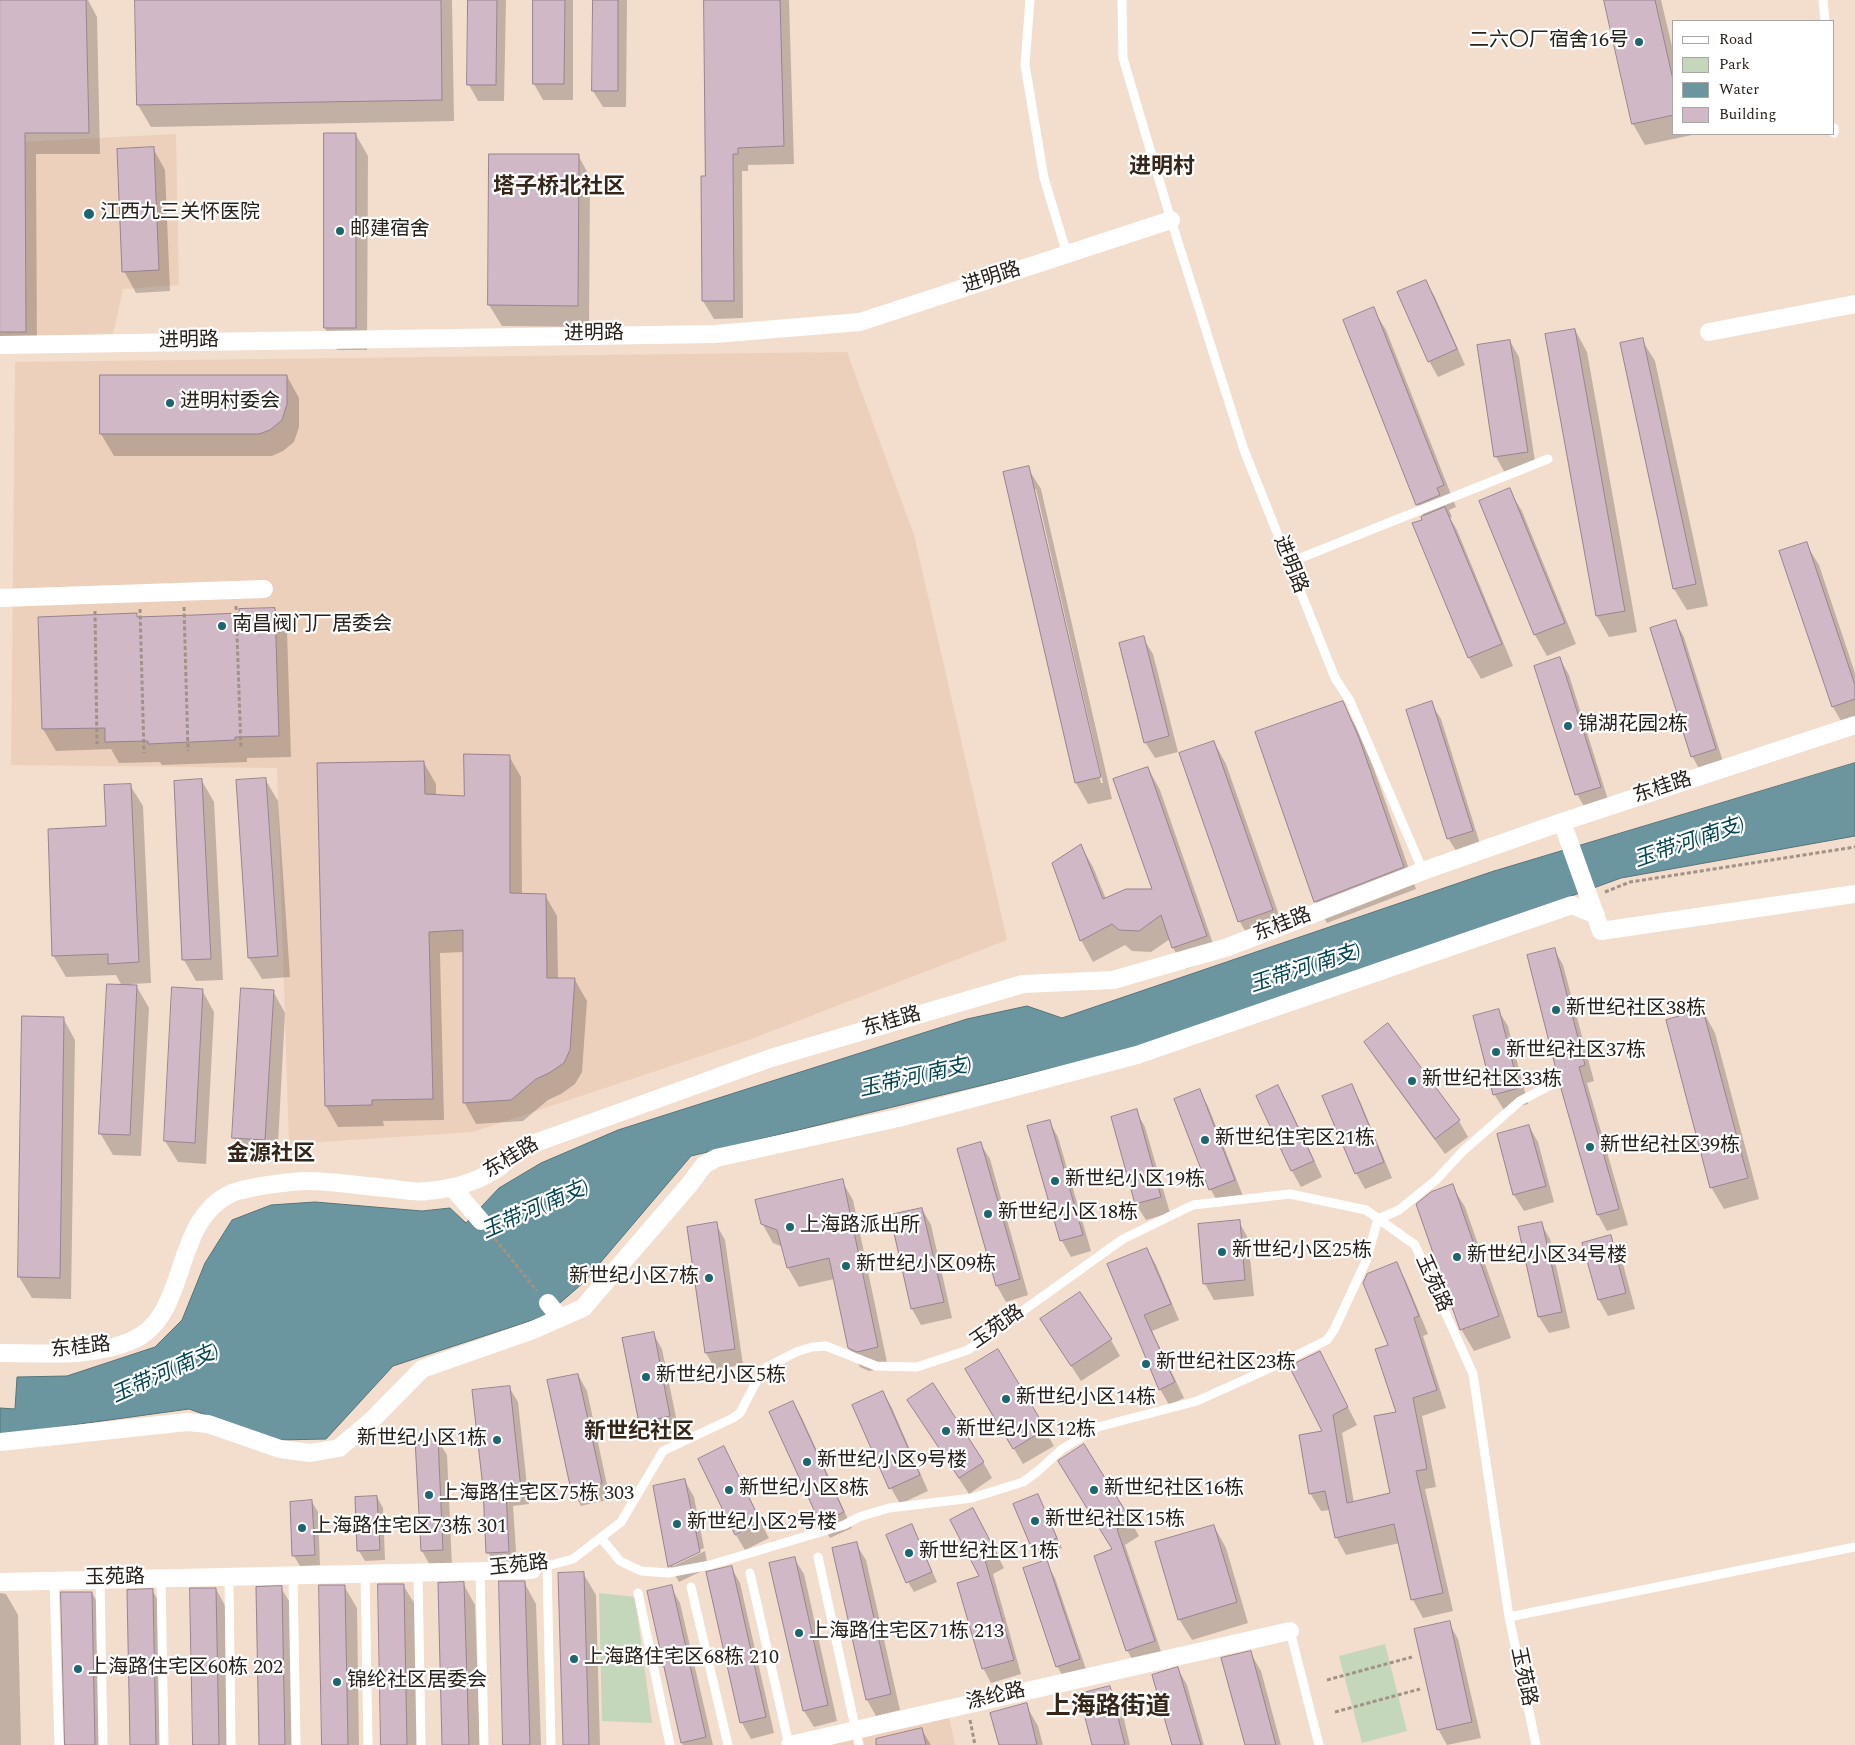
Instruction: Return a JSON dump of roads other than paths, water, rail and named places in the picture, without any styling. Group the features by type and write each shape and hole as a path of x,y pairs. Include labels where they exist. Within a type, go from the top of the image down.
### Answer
{"street":[{"name":"进明路","path":"0,345 715,334 860,322 1171,220"},
{"path":"1709,332 1855,304"},
{"path":"0,598 264,589"},
{"name":"东桂路","path":"0,1353 91,1352 114,1347 144,1334 157,1322 169,1301 187,1246 206,1212 232,1193 254,1187 306,1181 425,1192 480,1179 503,1165 514,1154 535,1143 771,1058 1023,984 1113,980 1228,947 1423,871 1565,828 1855,725"},
{"path":"1565,828 1601,931 1855,894"},
{"path":"0,1442 187,1422 208,1424 280,1449 310,1453 339,1448 370,1422 422,1369 534,1330 583,1308 704,1165 716,1158 898,1118 1137,1055 1572,905 1596,915"},
{"path":"452,1187 481,1221"},
{"path":"548,1303 560,1318"},
{"name":"玉苑路","path":"0,1582 418,1573 539,1568"},
{"name":"涤纶路","path":"790,1745 857,1738 966,1705 1290,1631"}],"lane":[{"path":"1030,0 1025,65 1044,178 1067,254"},
{"name":"进明路","path":"1122,0 1124,58 1171,220 1244,450 1335,678 1350,701 1423,871"},
{"path":"1823,0 1825,20"},
{"path":"1288,563 1548,459"},
{"path":"601,1538 620,1561 641,1571 668,1572 710,1565 844,1525 859,1517 889,1508 972,1498 1023,1482 1062,1449 1098,1427 1197,1401 1277,1365 1327,1340 1334,1330 1366,1261 1378,1218 1399,1210 1436,1180 1464,1151 1520,1101 1550,1085"},
{"name":"玉苑路","path":"539,1568 573,1559 621,1522 663,1451 740,1413 755,1384 768,1367 796,1352 826,1346 876,1366 917,1367 968,1350 1123,1239 1193,1205 1290,1194 1366,1210 1415,1245 1473,1374 1509,1617 1536,1745"},
{"path":"1509,1617 1855,1547"},
{"path":"818,1557 857,1738"},
{"path":"539,1568 551,1745"},
{"path":"480,1571 484,1745"},
{"path":"418,1573 421,1745"},
{"path":"750,1573 790,1745"},
{"path":"365,1574 368,1745"},
{"path":"294,1575 296,1745"},
{"path":"229,1577 231,1745"},
{"path":"161,1578 164,1745"},
{"path":"54,1580 59,1745"},
{"path":"100,1580 103,1745"},
{"path":"691,1587 728,1745"},
{"path":"638,1592 670,1745"},
{"path":"1290,1631 1319,1745"}],"water":[{"name":"玉带河(南支)","path":"1855,763 1855,836 1621,878 1185,1036 691,1156 583,1283 545,1316 393,1366 326,1439 277,1440 189,1409 0,1435 0,1408 15,1409 17,1377 67,1376 155,1347 182,1320 205,1263 232,1220 271,1205 315,1202 422,1211 450,1208 466,1223 499,1188 541,1163 618,1130 967,1019 1027,1006 1062,1018 1491,872"}],"place":[{"name":"二六〇厂宿舍16号","path":"1639,42"},
{"name":"江西九三关怀医院","path":"89,214"},
{"name":"邮建宿舍","path":"340,231"},
{"name":"进明村委会","path":"170,403"},
{"name":"南昌阀门厂居委会","path":"222,626"},
{"name":"锦湖花园2栋","path":"1568,726"},
{"name":"新世纪社区38栋","path":"1556,1010"},
{"name":"新世纪社区37栋","path":"1496,1052"},
{"name":"新世纪社区33栋","path":"1412,1081"},
{"name":"新世纪住宅区21栋","path":"1205,1140"},
{"name":"新世纪社区39栋","path":"1590,1147"},
{"name":"新世纪小区19栋","path":"1055,1181"},
{"name":"新世纪小区18栋","path":"988,1214"},
{"name":"上海路派出所","path":"790,1227"},
{"name":"新世纪小区25栋","path":"1222,1252"},
{"name":"新世纪小区34号楼","path":"1457,1257"},
{"name":"新世纪小区09栋","path":"846,1266"},
{"name":"新世纪小区7栋","path":"709,1278"},
{"name":"新世纪社区23栋","path":"1146,1364"},
{"name":"新世纪小区5栋","path":"646,1377"},
{"name":"新世纪小区14栋","path":"1006,1399"},
{"name":"新世纪小区12栋","path":"946,1431"},
{"name":"新世纪小区1栋","path":"497,1440"},
{"name":"新世纪小区9号楼","path":"807,1462"},
{"name":"新世纪小区8栋","path":"729,1490"},
{"name":"新世纪社区16栋","path":"1094,1490"},
{"name":"上海路住宅区75栋 303","path":"429,1495"},
{"name":"新世纪社区15栋","path":"1035,1521"},
{"name":"新世纪小区2号楼","path":"677,1524"},
{"name":"上海路住宅区73栋 301","path":"302,1528"},
{"name":"新世纪社区11栋","path":"909,1553"},
{"name":"上海路住宅区71栋 213","path":"799,1633"},
{"name":"上海路住宅区68栋 210","path":"574,1659"},
{"name":"上海路住宅区60栋 202","path":"78,1669"},
{"name":"锦纶社区居委会","path":"337,1682"}],"district":[{"name":"进明村","path":"1162,169"},
{"name":"塔子桥北社区","path":"559,189"},
{"name":"金源社区","path":"271,1156"},
{"name":"新世纪社区","path":"639,1434"},
{"name":"上海路街道","path":"1108,1709"}]}
